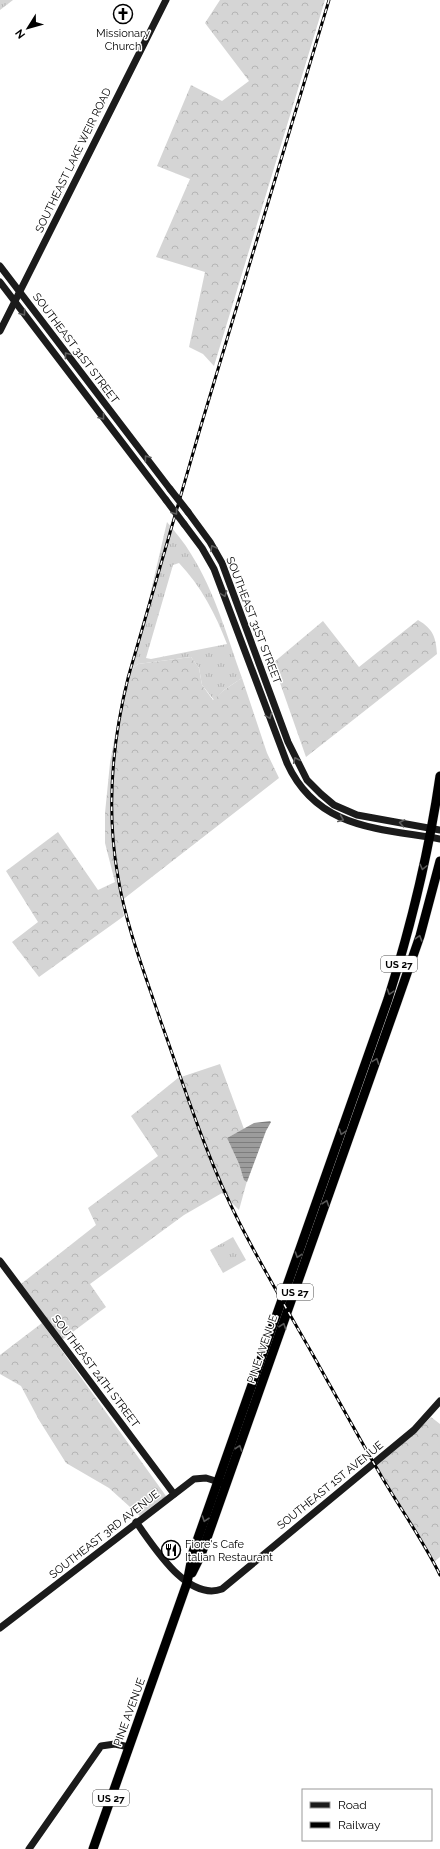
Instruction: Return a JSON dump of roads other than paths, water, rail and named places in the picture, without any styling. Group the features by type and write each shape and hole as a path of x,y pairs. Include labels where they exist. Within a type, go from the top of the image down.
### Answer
{"highway":[{"name":"US 27","path":"359,1097 399,963 434,832 440,776"},
{"name":"US 27","path":"359,1097 420,936 440,860"},
{"name":"PINE AVENUE","path":"93,1849 187,1583 201,1555 222,1484 359,1097"}],"main road":[{"name":"SOUTHEAST LAKE WEIR ROAD","path":"0,330 166,0"},
{"name":"SOUTHEAST 31ST STREET","path":"0,266 210,542 222,563 238,604 288,742 307,780 334,805 357,815 434,832 440,839"},
{"name":"SOUTHEAST 31ST STREET","path":"0,282 202,548 214,569 287,764 293,778 306,795 322,809 346,821 434,832"},
{"name":"SOUTHEAST 24TH STREET","path":"0,1261 174,1494"},
{"name":"SOUTHEAST 1ST AVENUE","path":"187,1583 207,1590 213,1591 222,1589 414,1430 440,1401"},
{"name":"SOUTHEAST 3RD AVENUE","path":"0,1628 136,1522 194,1479 200,1477 222,1484"},
{"path":"136,1522 176,1574 187,1583"},
{"path":"29,1849 101,1746 115,1744 129,1747"}],"railway":[{"path":"329,0 200,429 128,678 122,702 112,777 112,827 114,852 121,895 142,968 188,1098 227,1198 266,1272 374,1464 420,1539 440,1575"}],"place":[{"name":"Missionary Church","path":"123,14"},
{"name":"Fiore's Cafe Italian Restaurant","path":"171,1550"}]}
